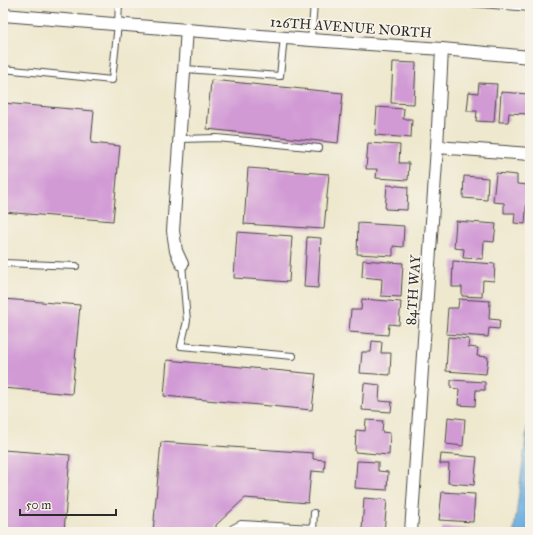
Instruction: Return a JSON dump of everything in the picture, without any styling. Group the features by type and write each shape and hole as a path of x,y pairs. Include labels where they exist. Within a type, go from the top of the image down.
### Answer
{"street":[{"name":"126TH AVENUE NORTH","path":"3,15 528,57"},
{"path":"182,264 176,251 174,231 187,29"},
{"name":"84TH WAY","path":"411,532 437,147 442,49"},
{"path":"437,147 530,154"}],"lane":[{"path":"3,69 112,80 119,3"},
{"path":"311,40 314,3"},
{"path":"468,3 511,5 530,8"},
{"path":"185,69 280,76 284,37"},
{"path":"528,57 530,43"},
{"path":"180,139 217,138 319,148"},
{"path":"3,262 76,266"},
{"path":"182,264 186,321 181,346 293,356"},
{"path":"232,532 232,528 241,524 313,530 314,513"}],"water":[{"path":"530,407 530,532 514,532"}],"building":[{"path":"393,62 416,63 414,104 391,103"},
{"path":"211,80 343,93 338,143 207,129"},
{"path":"479,83 497,84 494,122 476,121 477,111 467,111 469,92 478,93"},
{"path":"501,92 529,94 528,114 509,113 508,122 499,122"},
{"path":"3,103 94,111 91,143 120,146 113,221 3,212"},
{"path":"377,107 404,109 403,119 412,119 411,138 375,135"},
{"path":"368,143 400,145 399,163 409,163 408,180 376,178 377,169 366,169"},
{"path":"248,168 329,174 324,229 244,224"},
{"path":"496,173 517,175 517,184 528,185 525,224 514,223 515,213 504,213 504,203 493,202"},
{"path":"464,176 488,178 487,200 463,198"},
{"path":"387,185 408,187 407,210 385,209"},
{"path":"456,221 496,224 494,242 484,241 483,259 463,258 464,249 454,248"},
{"path":"358,223 404,226 403,247 393,246 393,256 357,254"},
{"path":"237,232 292,236 289,282 234,278"},
{"path":"307,237 321,238 318,288 304,287"},
{"path":"363,260 403,263 401,297 381,296 382,279 362,277"},
{"path":"453,261 495,264 494,281 483,280 482,297 462,296 462,287 452,287"},
{"path":"3,299 80,305 72,394 3,388"},
{"path":"362,299 401,302 399,325 389,324 388,335 349,332 351,310 361,310"},
{"path":"459,299 490,301 489,319 500,320 499,329 489,328 488,337 446,334 448,308 458,308"},
{"path":"448,337 469,339 468,347 478,348 477,356 488,357 486,374 446,371"},
{"path":"372,341 382,342 381,353 391,353 390,375 360,373 362,352 371,352"},
{"path":"167,360 316,374 312,410 164,396"},
{"path":"451,380 485,382 485,390 476,390 475,406 458,405 459,389 451,388"},
{"path":"364,383 380,385 379,401 392,402 391,412 362,410"},
{"path":"448,417 465,419 463,446 446,444"},
{"path":"366,420 383,421 382,432 390,433 389,455 355,452 356,430 365,431"},
{"path":"161,442 313,453 313,459 325,460 324,472 311,471 308,503 245,498 216,525 216,532 153,532"},
{"path":"3,450 70,455 64,532 3,532"},
{"path":"441,454 477,457 474,485 448,483 449,464 440,464"},
{"path":"357,461 378,462 378,471 388,472 387,490 355,488"},
{"path":"442,492 475,494 473,522 439,520"},
{"path":"364,498 387,500 384,532 362,530"},
{"path":"442,527 471,529 470,532 442,532"}]}
